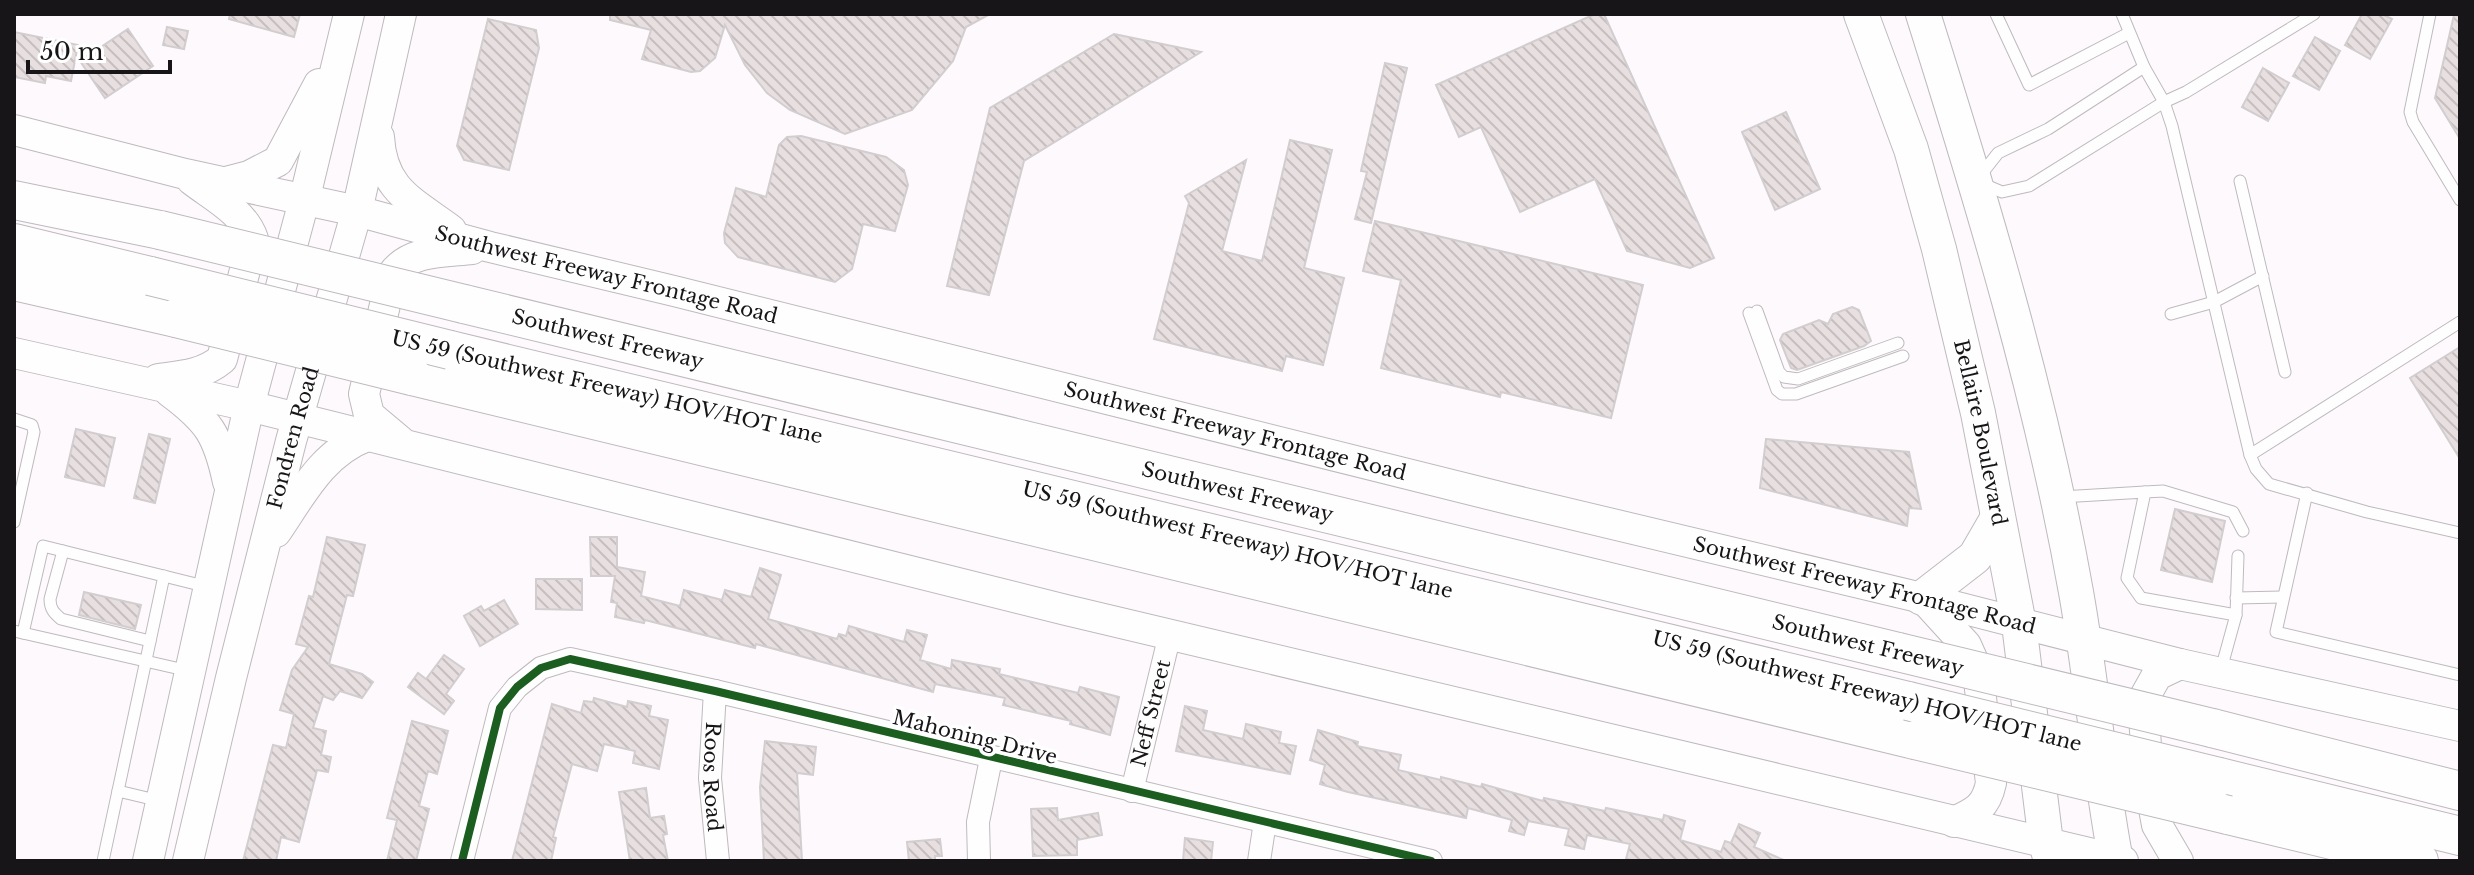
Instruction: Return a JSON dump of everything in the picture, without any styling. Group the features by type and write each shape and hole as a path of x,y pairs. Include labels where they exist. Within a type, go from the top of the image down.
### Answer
{"highway":[{"name":"Southwest Freeway","path":"14,200 160,230 2212,728 2460,791"},
{"name":"US 59 (Southwest Freeway) HOV/HOT lane","path":"14,243 2460,836"},
{"path":"14,281 2419,861"},
{"path":"14,288 66,293"}],"main road":[{"name":"Fondren Road","path":"188,861 298,418 357,211 401,14"},
{"name":"Bellaire Boulevard","path":"1861,14 1911,149 1939,249 1978,413 2019,624 2048,852"},
{"path":"14,353 249,406 1170,634 1954,822 2048,852 2118,860 2083,638 2029,375 1976,181 1923,14"},
{"path":"224,183 264,170 285,153 348,21"},
{"path":"148,861 249,406 348,21"},
{"path":"378,115 380,159 395,187 477,244"},
{"name":"Southwest Freeway Frontage Road","path":"14,130 185,174 357,211 477,244 2180,664 2460,726"},
{"path":"136,382 199,373 212,368 222,359 253,239 249,226 239,216 185,174"},
{"path":"407,447 377,424 365,406 364,394 392,275 399,265 422,256 477,244"},
{"path":"165,388 192,408 216,438 230,490"},
{"path":"264,550 323,464 349,443 367,436"},
{"path":"1954,822 1978,811 1987,801 1991,783 1978,672 1966,645 1922,598 1975,557 1997,519"},
{"path":"2178,861 2157,825 2148,777 2143,700 2157,675 2180,664"},
{"path":"190,671 231,678"}],"street":[{"name":"Neff Street","path":"1132,791 1170,634"},
{"name":"Mahoning Drive","path":"462,861 500,708 517,687 541,668 570,659 1431,861"},
{"name":"Roos Road","path":"715,691 710,778 718,861"},
{"path":"979,861 978,822 991,759"},
{"path":"1259,861 1265,822"}],"lane":[{"path":"1996,14 2029,85 2129,33"},
{"path":"2122,14 2144,67 2164,102 2172,126 2250,455 2256,469 2269,484 2367,512 2460,533"},
{"path":"2144,67 2048,129 1998,153 1976,181 2002,192 2029,186 2314,14"},
{"path":"2430,14 2410,112 2460,200"},
{"path":"2240,181 2285,372"},
{"path":"2171,314 2214,302 2263,276"},
{"path":"1898,343 1792,379 1779,372 1753,312 1777,390 1782,394 1796,394 1903,356"},
{"path":"2250,455 2460,322"},
{"path":"14,419 32,425 34,432 14,522"},
{"path":"2056,498 2163,491 2233,512 2243,531"},
{"path":"2145,492 2127,578 2141,598 2236,615"},
{"path":"2307,493 2276,632 2460,675"},
{"path":"190,671 18,632 43,546 208,587"},
{"path":"63,551 50,599 50,608 55,614 61,619 150,641"},
{"path":"2220,673 2236,615 2238,556"},
{"path":"103,861 164,576"},
{"path":"2236,598 2282,597"},
{"path":"118,791 161,801"}],"building":[{"path":"230,14 300,14 294,37 229,19"},
{"path":"610,14 990,14 966,27 953,61 912,110 845,134 790,110 767,93 745,65 725,25 715,58 700,71 691,72 642,59 651,30 610,20"},
{"path":"1595,14 1604,14 1714,258 1690,268 1627,251 1595,179 1520,212 1481,127 1459,137 1436,85"},
{"path":"2362,14 2382,14 2392,19 2370,59 2345,45"},
{"path":"2454,15 2460,16 2460,139 2435,98"},
{"path":"488,19 536,30 539,48 509,170 464,160 457,146"},
{"path":"167,27 188,31 184,49 163,45"},
{"path":"128,29 153,66 105,98 80,61"},
{"path":"14,32 78,45 71,81 46,76 45,83 14,77"},
{"path":"1114,34 1201,52 1024,161 989,295 947,286 990,108"},
{"path":"2315,37 2340,51 2319,90 2293,76"},
{"path":"1385,63 1407,68 1371,223 1355,219 1367,172 1361,171"},
{"path":"2263,68 2289,83 2268,121 2242,107"},
{"path":"1786,112 1820,189 1775,210 1742,132"},
{"path":"801,136 886,157 904,170 908,185 895,231 863,224 852,269 835,282 738,257 725,243 724,233 736,188 766,197 779,145 787,137"},
{"path":"1290,140 1332,150 1304,268 1344,278 1323,365 1286,356 1282,371 1154,339 1189,203 1185,196 1246,160 1222,251 1262,261"},
{"path":"1375,221 1643,285 1611,418 1501,392 1500,397 1381,368 1401,280 1363,271"},
{"path":"1852,307 1859,310 1871,341 1797,370 1791,368 1780,340 1783,334 1819,320 1828,324 1833,314"},
{"path":"2460,347 2460,459 2410,378"},
{"path":"76,429 115,438 104,486 65,477"},
{"path":"149,434 170,439 155,503 134,498"},
{"path":"1766,439 1909,452 1921,509 1909,508 1907,526 1760,488"},
{"path":"2175,509 2225,521 2212,582 2161,570"},
{"path":"327,537 365,545 353,596 347,595 329,664 362,674 373,682 362,698 340,691 333,700 323,696 313,728 326,731 321,755 331,757 328,772 317,770 299,842 281,837 276,861 243,861 273,745 286,748 294,714 280,710 292,670 308,647 296,644 309,596 313,597"},
{"path":"590,537 617,537 617,567 645,572 641,596 680,606 684,590 722,600 725,590 751,597 760,568 781,575 768,619 837,639 839,634 846,636 849,626 904,642 907,630 927,635 920,660 951,669 952,660 1000,669 999,674 1078,693 1080,687 1119,697 1110,735 1070,724 1071,721 1003,705 1005,698 935,684 933,692 756,644 755,648 645,620 644,623 615,617 617,603 611,602 615,576 591,576"},
{"path":"536,579 582,579 582,610 536,609"},
{"path":"84,592 141,605 135,629 79,615"},
{"path":"504,600 518,624 480,646 464,616 481,606 484,611"},
{"path":"444,655 464,669 446,694 454,701 444,714 408,687 418,673 426,679"},
{"path":"594,698 627,707 628,701 651,706 649,716 668,720 659,769 633,763 635,751 604,744 597,771 572,764 553,837 556,838 551,861 512,861 552,704 581,713 584,701 593,702"},
{"path":"1185,706 1207,711 1203,730 1243,739 1246,724 1281,732 1279,743 1296,746 1290,774 1176,751"},
{"path":"412,721 448,731 437,774 428,771 419,806 429,809 416,861 387,861 397,820 387,818"},
{"path":"1318,730 1358,742 1357,746 1401,755 1398,770 1481,787 1482,784 1543,801 1544,798 1605,811 1606,808 1663,820 1664,815 1685,821 1680,840 1721,852 1725,841 1731,843 1739,824 1760,833 1754,847 1786,861 1637,861 1626,859 1630,844 1587,835 1584,849 1565,845 1569,829 1528,821 1524,835 1509,831 1512,820 1468,808 1466,818 1348,792 1320,784 1325,765 1310,760"},
{"path":"765,741 816,747 813,775 797,773 802,861 764,861 760,787"},
{"path":"646,788 650,818 664,816 667,834 663,835 668,861 630,861 619,792"},
{"path":"1057,808 1058,820 1098,813 1102,835 1077,840 1077,855 1033,856 1031,809"},
{"path":"1185,838 1213,842 1211,861 1183,861"},
{"path":"940,839 942,856 935,856 935,861 909,861 907,842"}],"cycle path":[{"path":"462,861 500,708 517,687 541,668 570,659 1431,861"}]}
